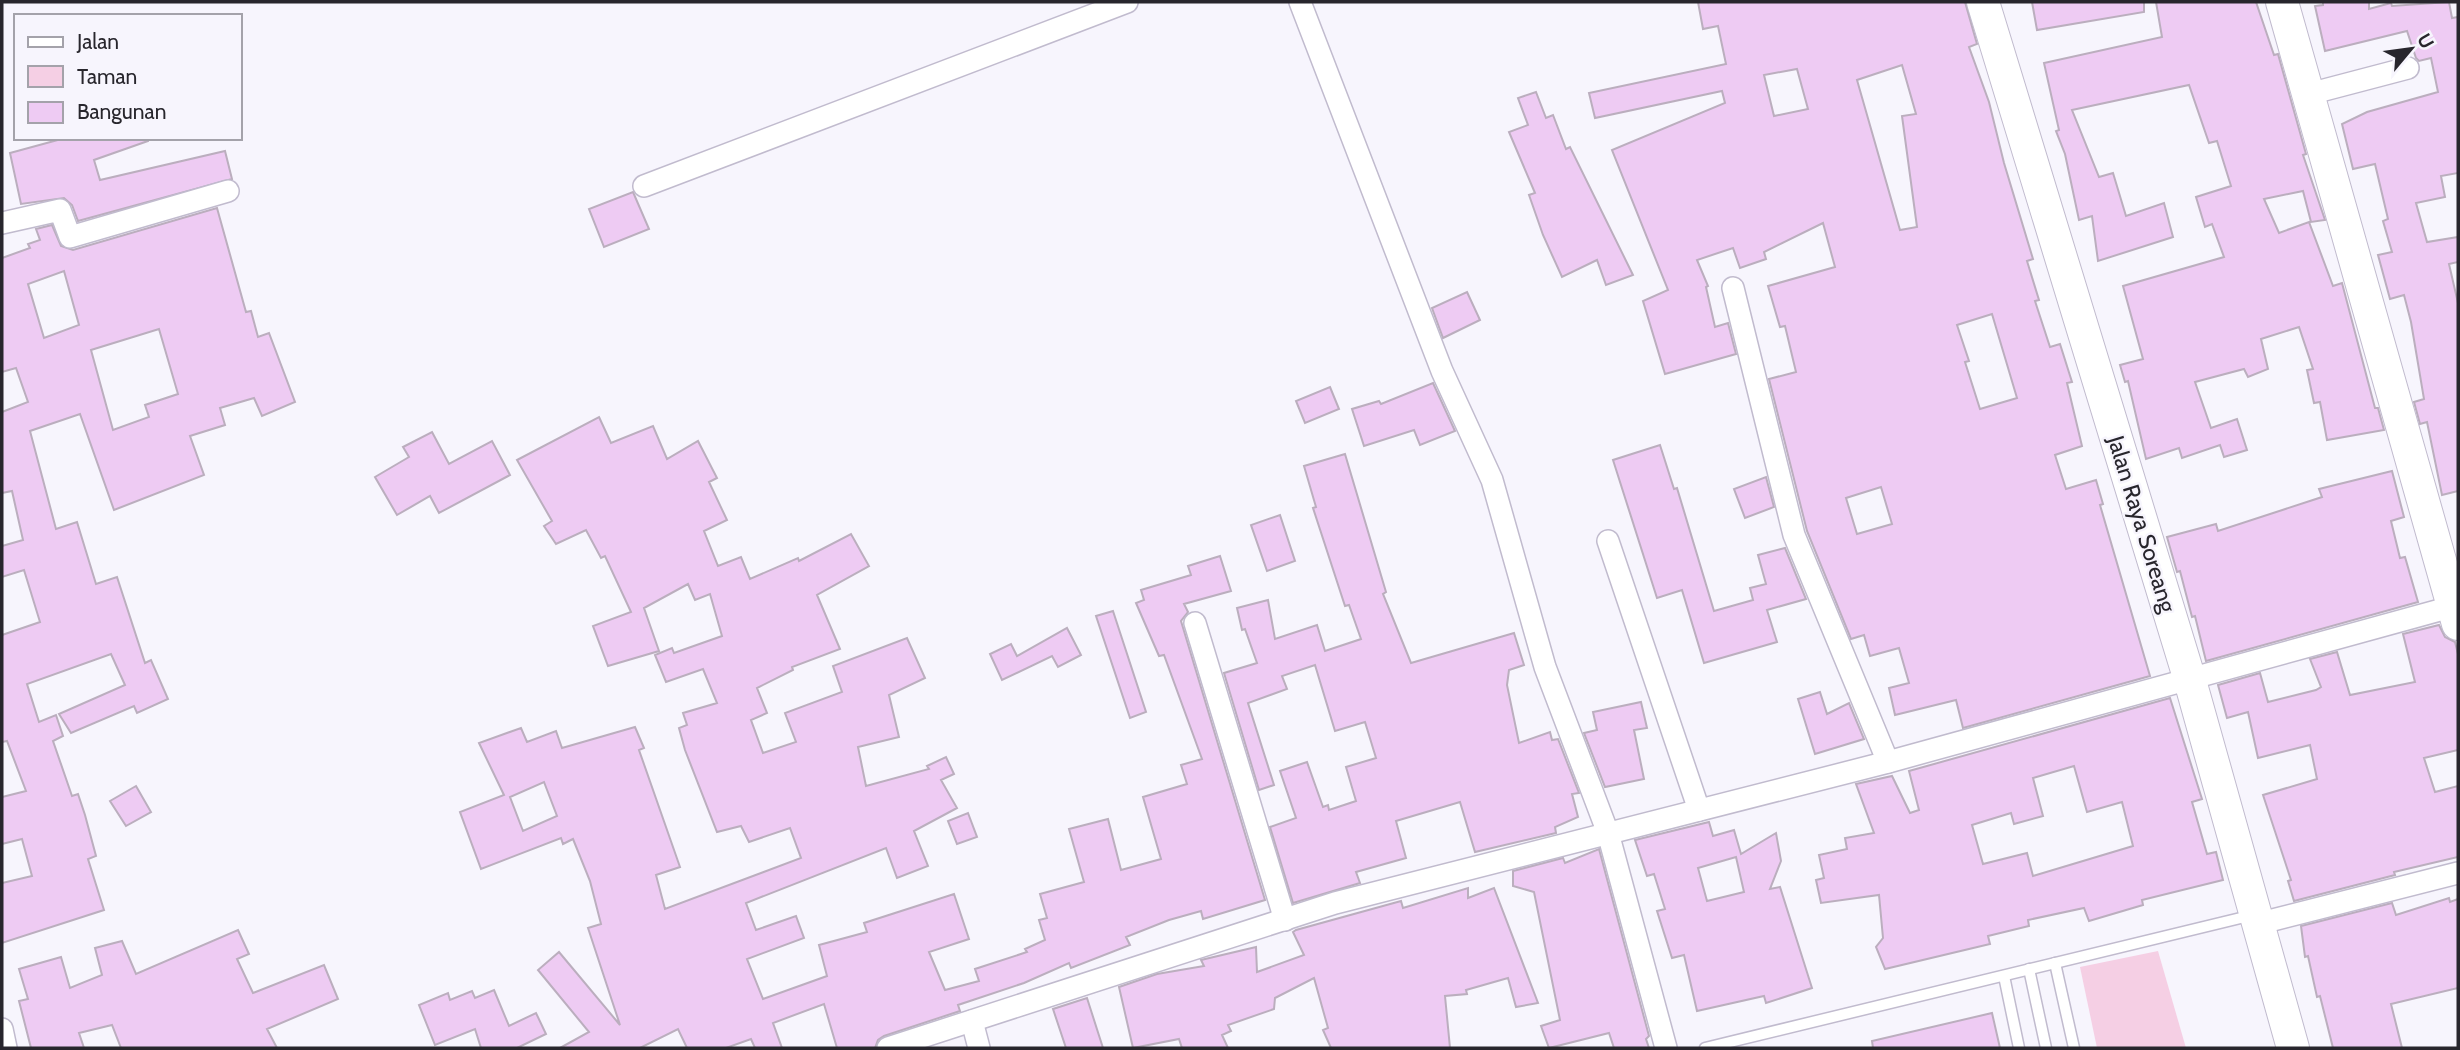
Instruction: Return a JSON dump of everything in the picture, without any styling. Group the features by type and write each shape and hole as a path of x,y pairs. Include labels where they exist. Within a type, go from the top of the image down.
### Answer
{"main road":[{"name":"Jalan Raya Soreang","path":"1983,2 2189,677 2293,1048"},
{"path":"2282,2 2456,611"}],"street":[{"path":"644,186 1127,2"},
{"path":"1300,2 1442,371 1492,480 1545,667 1608,833 1666,1048"},
{"path":"2309,94 2408,68"},
{"path":"2,223 60,210 70,237 228,191"},
{"path":"1733,288 1794,535 1888,762"},
{"path":"1608,541 1699,810"},
{"path":"894,1047 1335,903 1888,762 2189,677 2456,611"},
{"path":"1195,623 1286,920"},
{"path":"2256,919 2458,873"},
{"path":"972,1021 979,1048"},
{"path":"2,1029 6,1048"}],"lane":[{"path":"1708,1048 2029,969 2256,919"},
{"path":"2055,963 2074,1048"},
{"path":"2029,969 2046,1048"},
{"path":"2004,975 2019,1048"}],"green space":[{"path":"2158,951 2186,1048 2097,1048 2080,967"}],"building":[{"path":"1698,2 1965,2 1977,44 1969,47 1989,102 2033,259 2027,261 2039,300 2035,301 2050,347 2060,344 2072,382 2067,383 2082,446 2055,455 2066,489 2096,480 2103,504 2100,505 2150,676 1963,728 1956,700 1895,715 1889,688 1909,683 1899,648 1870,656 1864,635 1851,639 1807,531 1769,379 1796,372 1785,326 1780,327 1768,286 1835,267 1823,223 1764,252 1766,259 1740,268 1733,248 1697,260 1708,286 1706,287 1715,327 1728,323 1736,354 1665,374 1643,301 1668,290 1612,150 1725,103 1722,91 1595,118 1589,93 1726,64 1718,26 1703,29","holes":["1902,65 1916,114 1902,116 1917,227 1900,230 1857,80","1797,69 1808,109 1774,116 1764,75","1992,314 2017,398 1980,409 1957,325","1881,487 1892,524 1857,534 1846,498"]},
{"path":"2032,2 2144,2 2144,12 2037,30"},
{"path":"2156,2 2256,2 2274,55 2278,54 2306,154 2303,155 2325,220 2311,222 2303,191 2264,199 2279,233 2309,222 2333,286 2342,283 2375,408 2378,408 2384,430 2327,440 2320,402 2314,403 2307,370 2313,369 2299,327 2261,339 2268,369 2248,377 2244,369 2195,382 2211,428 2237,419 2247,450 2224,457 2220,445 2182,458 2179,448 2146,459 2128,381 2125,382 2120,365 2143,359 2123,286 2224,257 2212,224 2205,227 2196,197 2231,186 2217,141 2209,143 2189,85 2072,110 2099,177 2113,173 2126,216 2164,203 2173,237 2098,261 2092,216 2079,220 2065,154 2056,131 2059,130 2044,63 2162,37"},
{"path":"2323,2 2369,2 2369,9 2391,3 2392,6 2449,2 2452,18 2458,17 2458,173 2441,176 2445,197 2416,203 2427,242 2458,237 2458,262 2449,264 2458,303 2458,491 2442,495 2427,422 2420,424 2414,402 2424,399 2411,322 2404,295 2390,299 2378,255 2392,252 2383,221 2388,219 2375,164 2353,169 2342,124 2367,112 2438,92 2431,58 2419,61 2416,58 2407,31 2325,51 2315,6 2323,5"},
{"path":"1536,92 1546,118 1553,115 1566,149 1570,147 1633,275 1606,285 1597,260 1562,277 1529,195 1535,193 1509,132 1528,125 1518,98"},
{"path":"58,140 148,140 94,160 100,180 225,151 232,179 78,221 72,205 64,198 21,204 10,153"},
{"path":"633,192 649,229 604,247 589,209"},
{"path":"217,208 246,312 251,311 258,337 269,333 295,402 262,416 254,398 220,408 225,425 190,436 204,475 114,510 80,414 30,431 56,529 77,522 96,584 117,577 145,663 151,660 168,699 137,713 134,706 71,733 59,714 125,685 111,654 27,684 39,722 56,715 63,736 53,741 72,796 78,794 85,815 96,856 88,859 104,910 2,943 2,883 32,876 22,839 2,844 2,797 26,791 7,741 2,742 2,635 40,622 24,570 2,577 2,546 23,540 12,491 2,493 2,412 28,402 16,368 2,372 2,258 30,248 28,244 40,240 36,229 52,225 61,246 73,250","holes":["64,271 79,325 44,338 28,284","159,329 178,394 145,405 149,417 113,430 91,350"]},
{"path":"1467,292 1480,320 1443,338 1432,308"},
{"path":"1433,383 1455,431 1420,445 1414,430 1364,446 1352,409 1379,401 1381,404"},
{"path":"1330,387 1339,409 1305,423 1296,401"},
{"path":"599,417 611,443 653,426 667,459 698,441 717,478 709,482 727,520 704,531 718,566 741,557 750,579 798,558 799,561 851,534 869,566 817,595 840,649 792,667 793,670 757,688 767,713 751,720 763,753 796,742 785,713 842,692 833,666 907,638 925,678 889,695 899,737 858,747 866,786 929,769 927,766 946,757 954,774 941,780 957,808 914,831 928,866 897,878 886,848 746,903 756,930 796,916 804,938 747,959 763,999 827,976 819,945 867,932 864,923 954,894 969,939 929,952 945,990 979,981 975,969 1027,952 1025,949 1045,940 1039,920 1047,918 1040,894 1084,882 1069,829 1108,819 1121,870 1161,859 1143,797 1187,784 1181,765 1202,759 1164,655 1159,656 1136,603 1144,600 1141,590 1191,575 1188,566 1220,556 1231,591 1184,604 1188,612 1181,621 1265,900 1203,919 1201,911 1169,920 1126,937 1130,945 1071,968 1069,963 1024,983 958,1005 960,1011 884,1036 878,1040 875,1048 837,1048 824,1004 773,1023 782,1048 755,1048 751,1039 726,1048 687,1048 678,1029 640,1048 560,1048 589,1032 538,970 559,952 620,1025 588,928 601,924 590,881 573,839 563,844 561,838 481,869 460,812 504,795 479,743 521,728 527,742 556,731 562,748 635,727 644,748 639,750 680,867 656,875 665,909 801,858 790,828 749,842 741,826 717,832 685,750 679,728 687,725 683,713 717,703 703,669 666,682 655,655 672,648 674,653 722,636 710,594 695,600 688,584 644,608 659,651 608,666 593,626 631,612 605,556 601,558 586,530 556,544 544,526 552,521 517,460","holes":["544,782 557,816 523,831 510,797"]},
{"path":"432,432 449,464 492,441 510,475 439,513 430,496 397,515 375,477 409,457 403,447"},
{"path":"1660,445 1674,489 1677,488 1714,611 1753,600 1750,588 1766,584 1758,555 1785,548 1806,599 1767,610 1777,642 1704,663 1682,590 1657,598 1613,460"},
{"path":"1345,454 1386,592 1383,594 1411,663 1514,633 1524,665 1509,670 1507,685 1519,743 1550,732 1552,740 1558,739 1579,793 1572,794 1578,817 1555,827 1556,833 1475,852 1460,802 1396,821 1406,858 1356,872 1360,883 1293,903 1270,827 1296,818 1280,771 1307,762 1323,807 1328,805 1329,810 1356,801 1346,767 1376,758 1365,722 1335,731 1315,665 1282,676 1287,689 1248,703 1274,785 1259,790 1224,673 1257,663 1245,629 1242,630 1237,608 1268,600 1275,639 1317,625 1325,651 1361,639 1349,605 1345,606 1313,508 1316,507 1304,466"},
{"path":"2392,471 2404,517 2391,521 2400,558 2405,557 2418,602 2206,661 2195,616 2192,617 2180,571 2177,572 2167,537 2216,524 2218,531 2322,497 2319,489"},
{"path":"1766,477 1774,507 1745,518 1734,489"},
{"path":"1280,515 1295,561 1267,571 1251,525"},
{"path":"1113,611 1146,712 1130,718 1096,616"},
{"path":"2439,625 2445,637 2455,642 2458,654 2458,750 2424,758 2435,792 2458,786 2458,857 2294,901 2288,881 2291,880 2263,795 2317,779 2310,745 2258,758 2248,712 2227,718 2218,685 2260,673 2268,702 2316,690 2321,687 2310,659 2337,652 2350,695 2415,682 2403,634"},
{"path":"1067,628 1081,655 1058,667 1052,656 1002,680 990,654 1011,644 1017,656"},
{"path":"1820,692 1827,714 1849,703 1864,739 1815,754 1798,699"},
{"path":"2170,698 2202,799 2192,802 2207,854 2216,852 2223,880 2142,900 2143,905 2089,921 2084,908 2028,920 2029,926 1988,936 1990,944 1885,969 1876,947 1883,938 1879,895 1821,903 1816,880 1824,878 1819,855 1847,849 1845,838 1874,833 1856,784 1892,776 1910,813 1919,810 1909,771","holes":["2074,766 2087,812 2122,802 2133,846 2033,876 2027,853 1983,864 1972,825 2011,813 2014,824 2043,816 2033,778"]},
{"path":"1641,702 1647,728 1634,730 1644,779 1605,787 1584,733 1597,730 1593,712"},
{"path":"136,786 151,812 126,826 110,801"},
{"path":"968,813 977,837 957,844 948,821"},
{"path":"1709,822 1713,836 1734,830 1741,854 1776,833 1781,861 1770,889 1780,887 1812,988 1766,1003 1764,996 1697,1011 1684,955 1672,958 1657,911 1665,909 1654,874 1647,876 1635,840","holes":["1736,857 1744,892 1707,901 1698,868"]},
{"path":"1599,849 1649,1036 1646,1039 1649,1048 1614,1048 1609,1033 1549,1048 1541,1026 1560,1020 1534,892 1513,886 1513,871 1563,858 1565,863"},
{"path":"1468,888 1468,898 1494,888 1538,1003 1516,1007 1508,978 1466,990 1467,994 1445,996 1450,1048 1331,1048 1323,1030 1328,1028 1314,978 1275,998 1274,1009 1228,1025 1231,1031 1222,1035 1228,1048 1182,1048 1179,1039 1133,1048 1119,987 1157,974 1204,966 1201,960 1256,947 1257,972 1304,955 1293,932 1296,930 1401,901 1403,908"},
{"path":"2449,898 2450,902 2458,899 2458,988 2391,1004 2402,1048 2333,1048 2308,956 2305,957 2301,926 2392,903 2396,915"},
{"path":"238,930 249,954 237,959 253,993 324,965 338,999 267,1029 277,1048 121,1048 112,1025 79,1033 84,1048 31,1048 19,1001 28,999 19,969 61,957 70,988 102,975 95,948 122,941 136,974"},
{"path":"494,990 509,1026 536,1013 546,1034 517,1048 481,1048 475,1029 435,1045 419,1005 448,993 450,1000 472,991 475,998"},
{"path":"1087,998 1103,1048 1066,1048 1053,1009"},
{"path":"1992,1013 2000,1048 1873,1048 1872,1041"}]}
